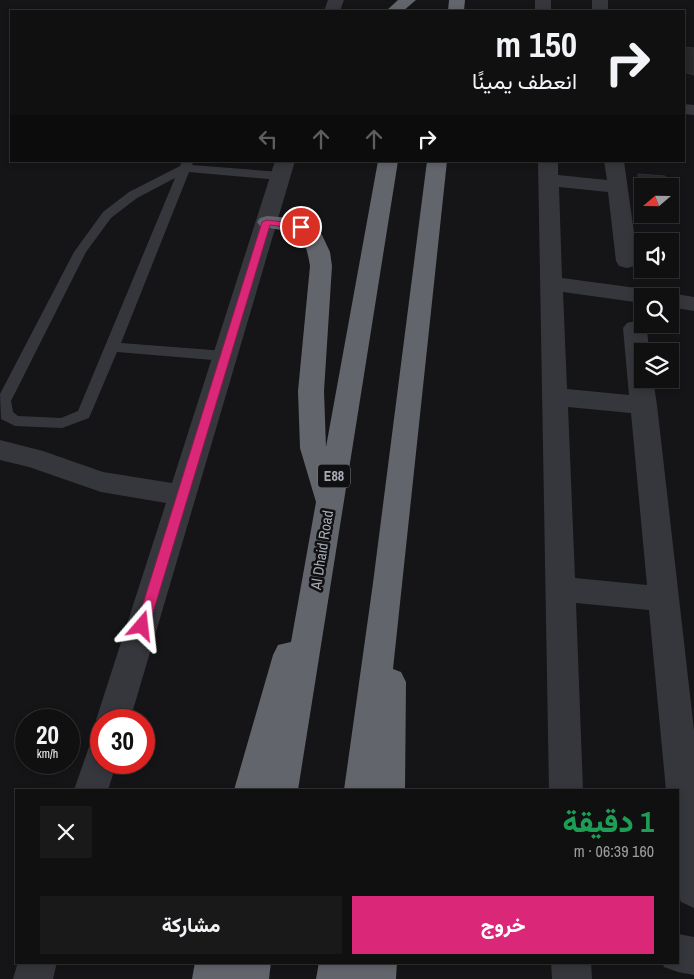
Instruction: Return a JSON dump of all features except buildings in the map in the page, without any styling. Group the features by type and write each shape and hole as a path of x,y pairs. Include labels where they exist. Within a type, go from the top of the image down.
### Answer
{"highway":[{"path":"395,10 408,0"},
{"name":"Al Dhaid Road","path":"281,789 388,162"},
{"path":"361,789 388,583 437,162"},
{"path":"267,222 301,227 313,233 319,246 321,266 312,391 313,448 329,506"},
{"path":"251,789 288,660 318,574"},
{"path":"388,583 390,665 388,789"},
{"path":"212,979 215,964"},
{"path":"249,979 252,964"},
{"path":"336,979 339,964"},
{"path":"376,979 378,964"}],"street":[{"path":"614,162 627,261"},
{"path":"116,709 283,168"},
{"path":"566,789 558,589 555,396 548,171 617,187"},
{"path":"551,283 634,295"},
{"path":"679,302 694,304"},
{"path":"636,333 694,889"},
{"path":"555,396 644,405"},
{"path":"0,450 34,458 101,482 183,495"},
{"path":"558,589 664,599"},
{"path":"91,789 96,774"},
{"path":"679,953 694,956"},
{"path":"32,979 37,964"},
{"path":"571,964 572,979"}],"lane":[{"path":"186,165 84,414 62,423 14,421 6,414 4,401 80,252 106,215 132,194 186,165 283,168"},
{"path":"112,347 225,356"}],"route":[{"path":"142,626 267,222 301,227"}]}
